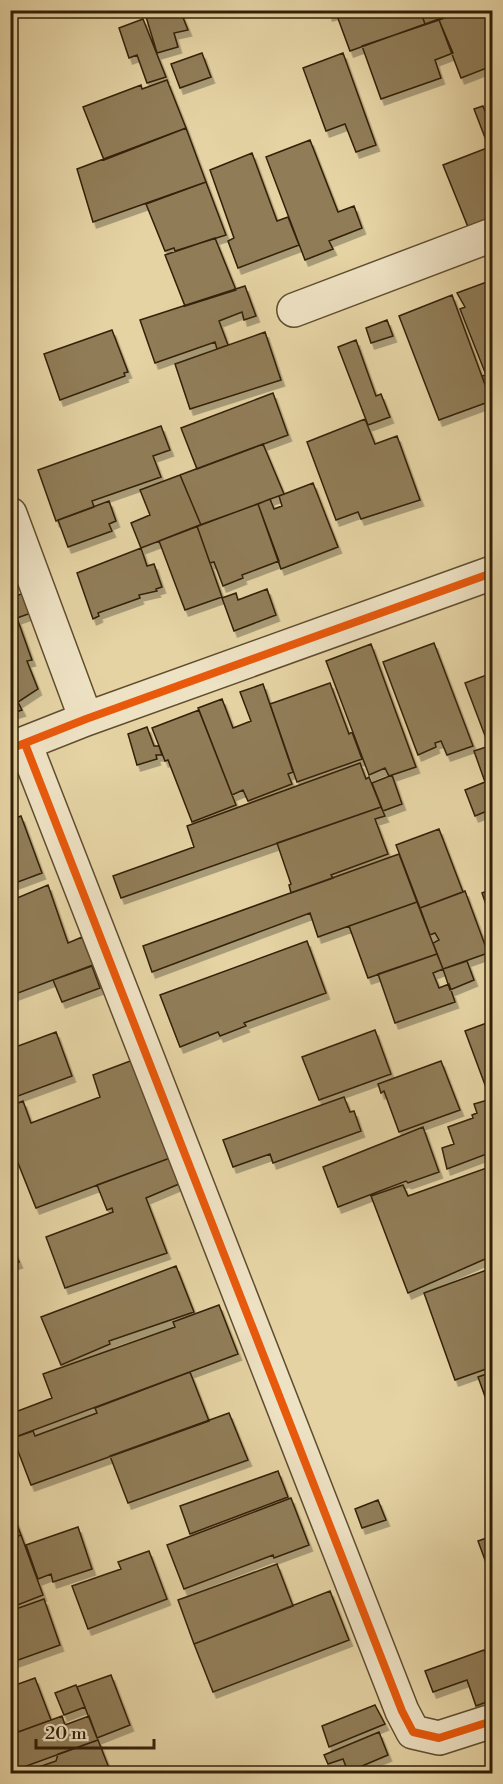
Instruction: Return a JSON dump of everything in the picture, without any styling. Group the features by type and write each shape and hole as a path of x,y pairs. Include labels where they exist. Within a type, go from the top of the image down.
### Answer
{"street":[{"path":"294,310 492,235"},
{"path":"10,514 86,719"},
{"path":"492,573 86,719 18,746 402,1711 413,1732 439,1738 492,1721"}],"building":[{"path":"144,10 180,10 188,30 174,33 178,47 157,53"},
{"path":"328,10 420,10 425,24 350,51 336,13 329,15"},
{"path":"420,10 464,10 425,24"},
{"path":"464,10 492,10 492,66 461,78 439,20"},
{"path":"143,19 166,77 147,83 137,55 129,58 119,28"},
{"path":"439,20 453,53 435,60 441,78 381,99 362,46"},
{"path":"202,53 211,77 180,88 171,64"},
{"path":"343,53 376,145 356,152 345,124 326,131 303,68"},
{"path":"167,80 186,128 104,160 83,107 141,85 142,89"},
{"path":"483,106 488,119 492,118 492,147 489,148 474,109"},
{"path":"186,128 206,182 93,222 77,169"},
{"path":"310,140 338,212 354,206 362,228 329,241 333,249 305,260 266,157"},
{"path":"487,148 492,161 492,217 468,227 443,165"},
{"path":"252,153 277,221 288,217 299,245 238,268 228,241 234,238 210,170"},
{"path":"206,182 226,235 175,251 174,248 165,251 146,204"},
{"path":"215,238 236,290 185,306 165,255"},
{"path":"492,280 492,405 482,376 486,375 460,309 465,307 457,293"},
{"path":"245,286 256,316 244,320 242,312 219,321 228,345 217,349 215,342 155,363 140,320"},
{"path":"452,295 491,401 439,420 399,316"},
{"path":"387,320 393,336 371,343 366,328"},
{"path":"112,330 128,372 124,373 125,376 60,400 44,354"},
{"path":"265,332 281,380 190,409 175,364"},
{"path":"356,340 376,396 381,394 390,417 368,425 338,347"},
{"path":"273,393 288,435 197,469 181,428"},
{"path":"365,419 375,444 397,436 420,500 361,519 358,512 336,520 307,442"},
{"path":"161,426 170,450 153,456 161,477 92,501 94,507 56,521 38,470"},
{"path":"263,444 284,494 201,525 180,475"},
{"path":"180,475 201,525 141,548 131,523 150,515 140,490"},
{"path":"313,483 338,547 281,569 258,504 270,499 274,509 282,506 279,496"},
{"path":"109,501 116,521 109,524 112,531 68,547 58,520"},
{"path":"258,504 279,561 242,575 243,578 223,586 214,562 210,563 197,526"},
{"path":"197,526 222,597 185,610 159,541"},
{"path":"141,548 147,566 154,564 162,587 156,589 157,591 139,595 140,598 98,613 99,616 93,619 77,573"},
{"path":"267,589 276,615 234,631 222,598 236,593 238,600"},
{"path":"24,593 31,613 17,618 32,660 27,661 38,689 18,702 22,710 10,714 10,598"},
{"path":"434,643 473,746 447,755 441,741 435,743 436,747 418,755 383,662"},
{"path":"371,644 416,767 389,776 385,768 369,775 326,661"},
{"path":"492,673 492,738 487,741 465,683"},
{"path":"330,683 349,734 352,732 362,759 297,782 270,704"},
{"path":"263,684 293,772 288,774 292,784 248,801 243,790 232,795 198,708 222,699 233,728 251,721 240,692"},
{"path":"199,710 236,805 192,822 168,760 165,761 152,728"},
{"path":"147,727 154,746 159,746 162,755 156,755 157,759 137,765 128,734"},
{"path":"492,745 492,809 475,816 465,790 485,782 474,751"},
{"path":"360,763 366,779 369,777 381,807 121,898 113,876 194,847 187,826"},
{"path":"392,775 402,804 383,811 372,783"},
{"path":"381,807 385,816 375,819 388,854 291,893 289,885 291,884 277,843"},
{"path":"21,816 42,873 10,885 10,820"},
{"path":"439,829 463,892 420,908 396,845"},
{"path":"399,854 417,902 318,937 310,913 152,972 143,946"},
{"path":"48,885 68,943 82,937 93,965 10,996 10,901"},
{"path":"492,889 492,922 482,893"},
{"path":"465,891 488,953 443,969 433,943 439,940 435,933 430,935 420,908"},
{"path":"417,902 437,954 368,978 349,926"},
{"path":"307,941 326,993 244,1023 246,1026 220,1036 218,1032 180,1047 160,995"},
{"path":"437,954 443,969 433,973 439,988 449,984 455,1002 395,1023 378,974"},
{"path":"467,961 474,980 450,990 443,969"},
{"path":"92,966 100,988 62,1002 53,980"},
{"path":"492,1021 492,1091 488,1093 465,1031"},
{"path":"375,1030 391,1074 319,1100 302,1057"},
{"path":"56,1032 72,1076 10,1099 10,1049"},
{"path":"133,1060 170,1158 36,1208 10,1143 10,1106 23,1101 31,1123 100,1097 93,1075"},
{"path":"441,1061 460,1110 399,1132 384,1091 381,1093 378,1084"},
{"path":"344,1097 350,1112 354,1111 361,1131 273,1163 270,1154 233,1167 223,1140"},
{"path":"491,1099 492,1152 447,1169 442,1148 454,1144 448,1127 473,1118 472,1115 477,1113 474,1104"},
{"path":"423,1127 439,1172 408,1183 406,1181 338,1207 323,1167"},
{"path":"170,1158 179,1184 146,1198 167,1253 65,1288 46,1237 113,1212 112,1208 107,1210 97,1185"},
{"path":"492,1166 492,1234 489,1236 492,1256 408,1293 371,1196 403,1185 408,1196"},
{"path":"10,1241 19,1262 10,1265"},
{"path":"176,1266 194,1312 109,1341 110,1344 61,1365 41,1317"},
{"path":"492,1268 492,1367 455,1380 424,1293"},
{"path":"219,1305 238,1354 10,1439 10,1414 52,1398 43,1374 175,1327 173,1322"},
{"path":"190,1372 209,1421 31,1485 13,1438 33,1431 35,1436 97,1413 95,1408"},
{"path":"492,1372 492,1416 478,1377"},
{"path":"229,1413 248,1460 128,1503 110,1456"},
{"path":"278,1471 288,1497 190,1534 180,1506"},
{"path":"291,1498 309,1545 274,1558 273,1555 184,1589 167,1545"},
{"path":"378,1500 386,1520 362,1528 355,1509"},
{"path":"10,1507 21,1535 10,1539"},
{"path":"78,1527 92,1569 53,1582 51,1574 38,1579 26,1545"},
{"path":"21,1535 43,1595 10,1608 10,1539"},
{"path":"492,1536 492,1567 488,1568 478,1541"},
{"path":"149,1551 167,1599 88,1629 72,1586 121,1569 118,1562"},
{"path":"277,1564 293,1606 194,1644 178,1600"},
{"path":"330,1591 349,1640 213,1692 194,1644"},
{"path":"44,1599 60,1645 10,1663 10,1611"},
{"path":"484,1650 492,1671 492,1700 476,1706 467,1680 433,1692 425,1671"},
{"path":"111,1675 130,1725 97,1738 77,1687"},
{"path":"35,1678 51,1720 18,1732 17,1728 10,1731 10,1687"},
{"path":"76,1685 85,1707 64,1715 55,1693"},
{"path":"375,1705 385,1724 329,1747 322,1726"},
{"path":"62,1716 65,1725 89,1716 98,1740 10,1772 10,1735"},
{"path":"379,1732 388,1755 348,1772 343,1759 328,1764 324,1755"},
{"path":"98,1740 109,1768 94,1774 37,1774 36,1768 56,1761 58,1754"},
{"path":"492,1765 492,1774 477,1774"}],"cycle path":[{"path":"10,749 86,719 492,573"},
{"path":"25,744 402,1711 413,1732 439,1738 492,1721"}]}
